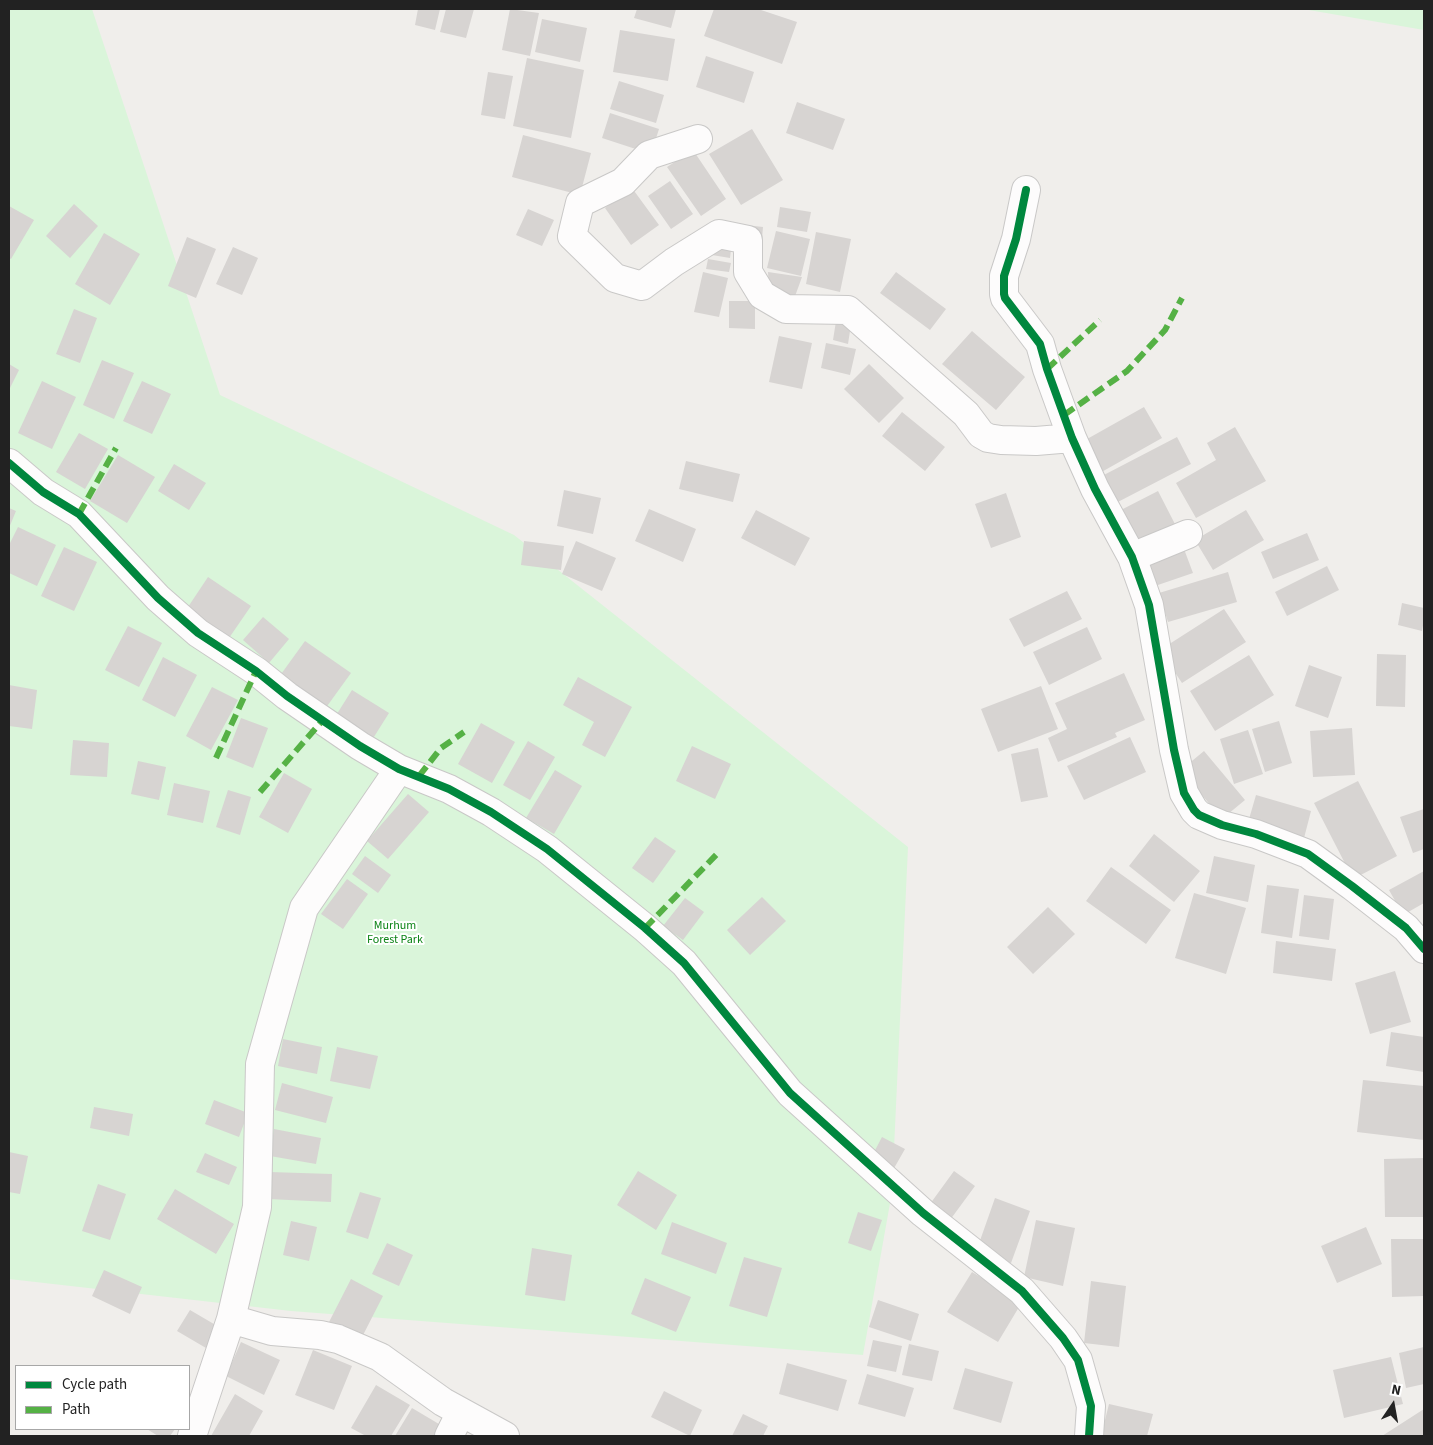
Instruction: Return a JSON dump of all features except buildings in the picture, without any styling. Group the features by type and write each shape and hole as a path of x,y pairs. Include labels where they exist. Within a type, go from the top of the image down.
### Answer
{"street":[{"path":"698,139 649,155 623,182 580,203 572,236 615,278 642,286 674,262 719,234 748,240 748,272 762,296 786,309 848,310 953,402 966,414 982,434 988,438 1036,441 1072,438"},
{"path":"1026,190 1016,239 1004,276 1003,288 1006,298 1040,344 1072,438 1095,489 1132,557 1149,604 1174,750 1184,793 1199,815 1222,826 1256,834 1308,854 1352,886 1415,925 1424,949"},
{"path":"9,463 43,492 79,514 158,598 198,633 256,671 287,696 360,746 399,769 449,789 491,812 547,849 646,928 684,963 790,1093 923,1213 1022,1291 1063,1338 1078,1360 1086,1383 1091,1406 1089,1436"},
{"path":"1132,557 1188,534"},
{"path":"192,1436 231,1319 257,1207 260,1064 304,908 399,769"},
{"path":"231,1319 272,1331 320,1335 338,1339 380,1357 421,1387 505,1436"},
{"path":"449,1436 461,1412"}],"green space":[{"name":"Murhum Forest Park","path":"9,9 92,9 220,395 514,535 908,847 892,1192 863,1355 291,1311 9,1279"},
{"path":"1303,9 1424,9 1424,30"}],"marked path":[{"path":"1064,415 1127,371 1165,330 1182,298"},
{"path":"1047,369 1100,320"},
{"path":"79,514 116,448"},
{"path":"216,758 256,671"},
{"path":"260,792 323,720"},
{"path":"419,776 441,748 464,732"},
{"path":"645,928 718,853"}],"cycle path":[{"path":"1026,190 1016,239 1004,276 1005,298 1040,344 1072,438 1095,489 1132,557 1149,605 1174,750 1184,793 1199,815 1222,825 1256,834 1308,854 1406,928 1424,949"},
{"path":"9,463 43,492 79,514 158,598 198,633 256,671 287,696 360,746 399,769 449,789 491,812 547,849 645,928 684,963 790,1093 923,1213 1022,1291 1063,1338 1078,1360 1091,1406 1089,1436"}]}
